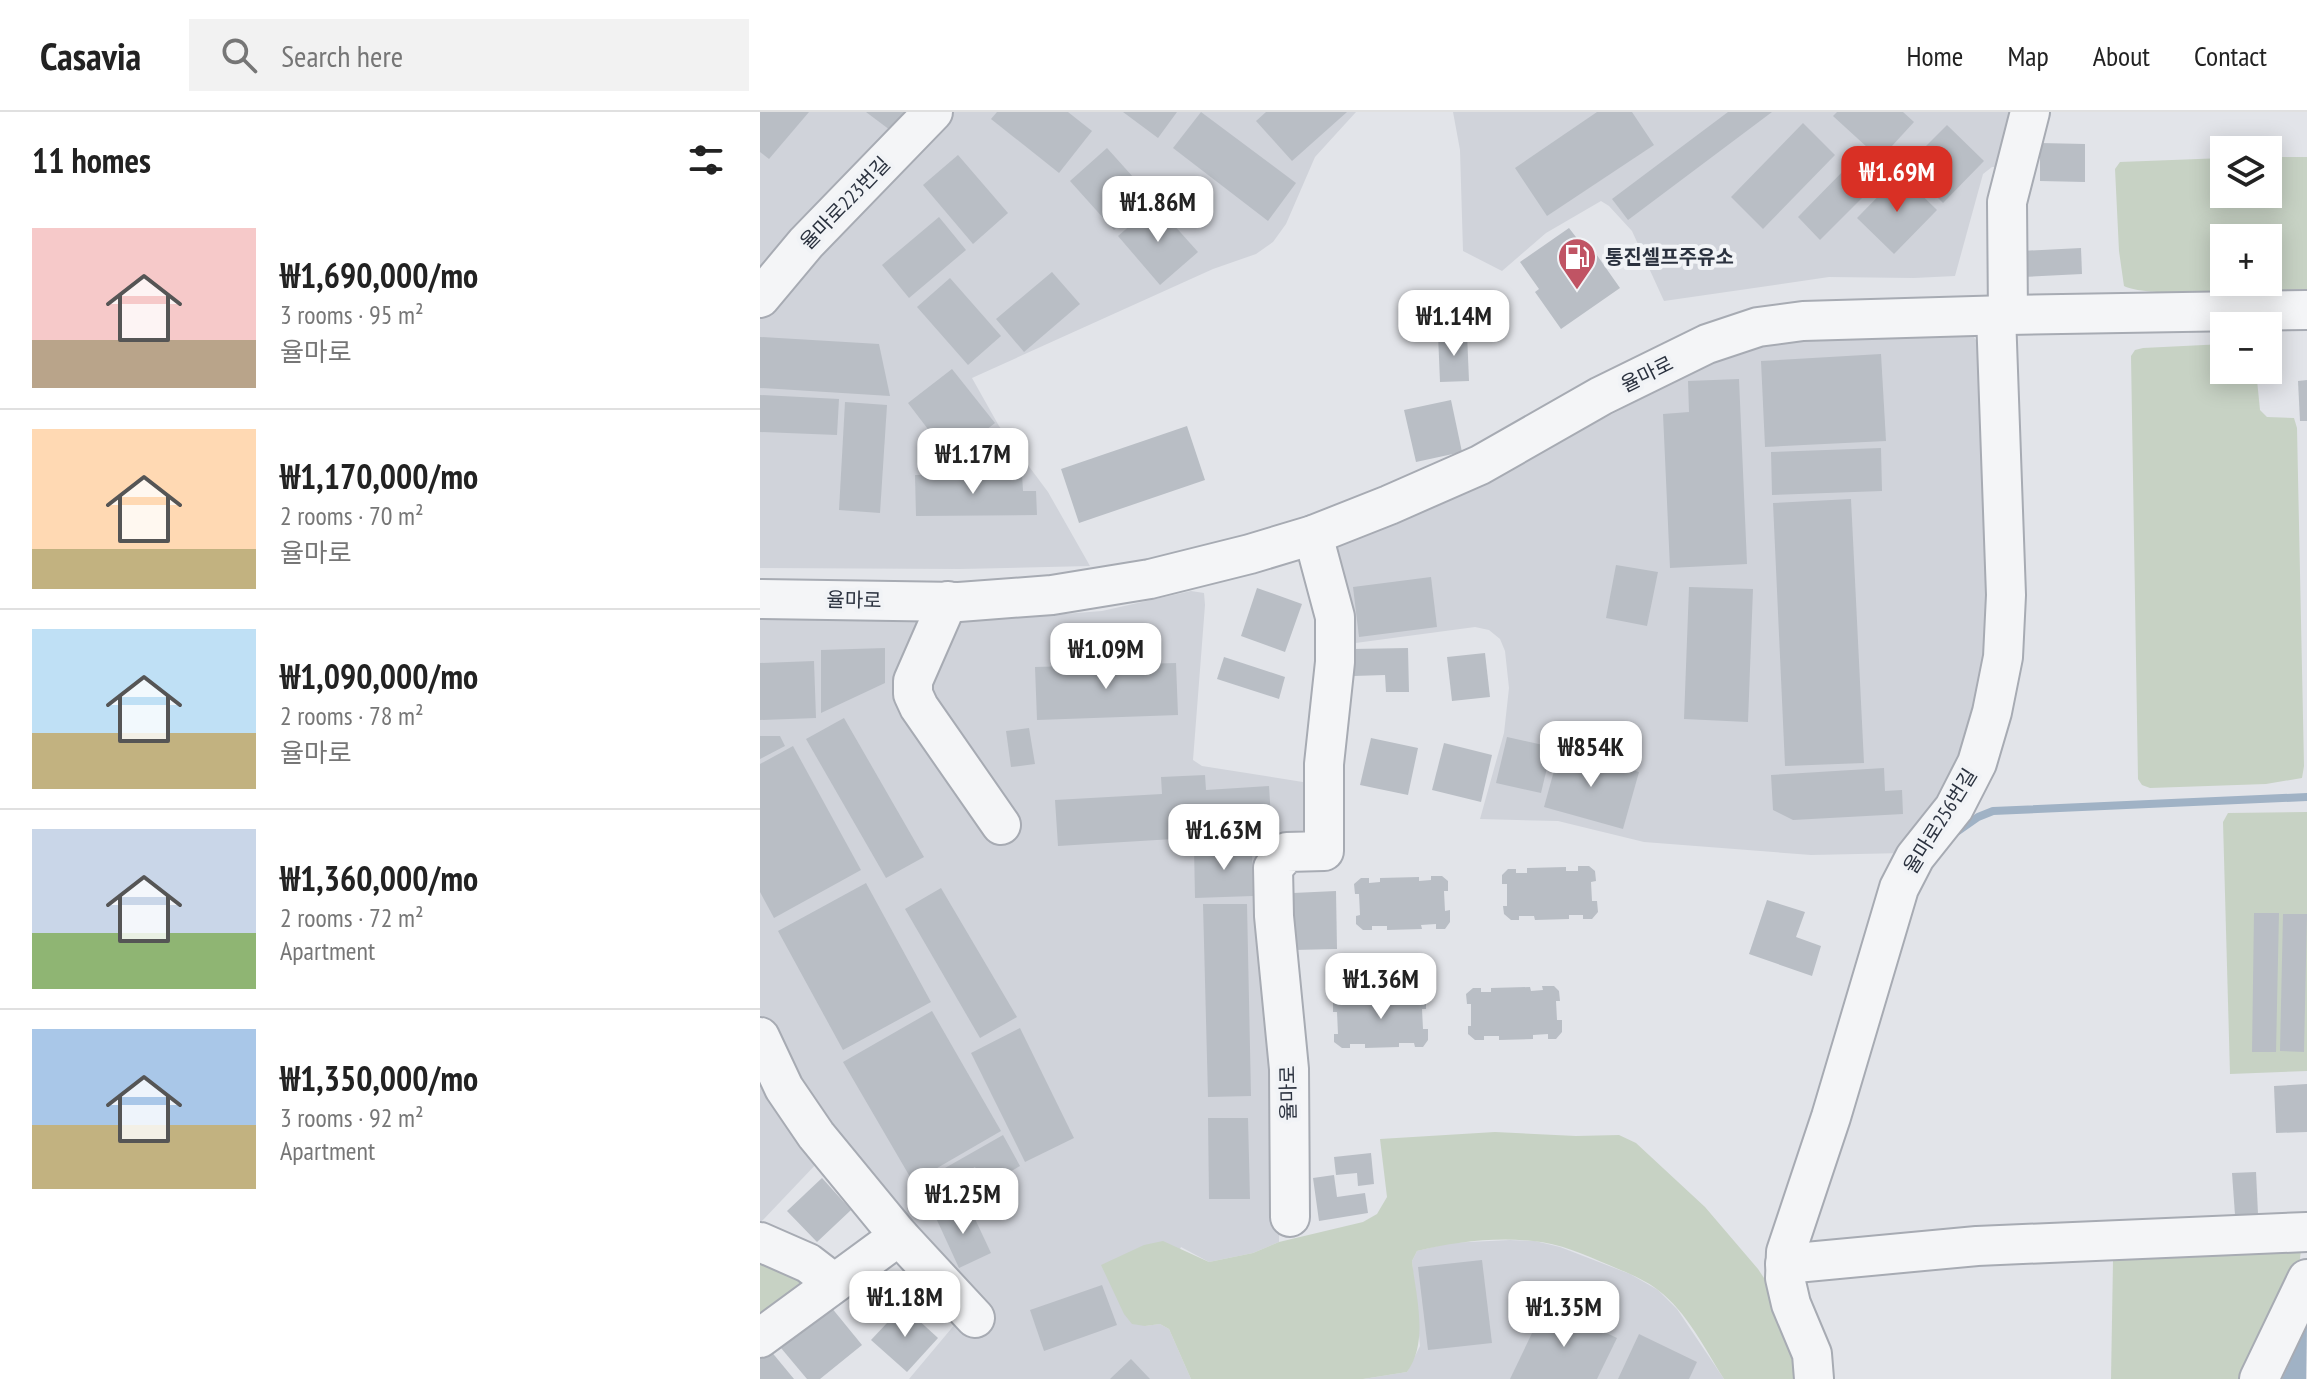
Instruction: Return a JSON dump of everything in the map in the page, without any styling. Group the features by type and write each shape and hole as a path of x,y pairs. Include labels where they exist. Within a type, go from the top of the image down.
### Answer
{"street":[{"name":"율마로223번길","path":"760,298 806,243 933,112"},
{"path":"2002,315 2007,202 2030,112"},
{"name":"율마로","path":"760,599 948,601 1052,595 1150,579 1313,535 1480,465 1614,390 1707,344 1758,327 1803,321 2307,310"},
{"name":"율마로256번길","path":"1814,1379 1812,1354 1791,1304 1786,1252 1831,1117 1899,888 1915,857 1954,808 1977,763 1992,712 2003,657 2006,595 2002,315"},
{"name":"율마로","path":"1290,1217 1289,1069 1274,916 1273,868 1287,852 1324,851 1324,764 1335,662 1335,617 1313,535"},
{"path":"948,601 913,681 913,694 1001,825"},
{"path":"760,1037 784,1088 816,1135 899,1236 975,1318"},
{"path":"1785,1264 1977,1246 2307,1232"},
{"path":"760,1338 899,1236"},
{"path":"760,1242 808,1263 834,1283"},
{"path":"2259,1379 2307,1279"}],"shaded area":[{"path":"760,112 917,112 760,274"},
{"path":"949,112 1356,112 1315,157 1286,224 1273,242 1256,254 1213,269 972,378 999,426 1048,492 1090,566 760,568 760,311"},
{"path":"1453,112 2015,112 2002,167 1992,167 1983,174 1955,276 1829,277 1664,301 1632,231 1601,201 1546,233 1502,271 1463,251 1460,150"},
{"path":"1960,331 1974,337 1981,348 1988,605 1986,675 1965,760 1905,853 1811,855 1644,842 1558,821 1480,819 1504,733 1509,688 1505,651 1500,639 1489,630 1475,627 1348,644 1330,554 1337,542 1476,484 1735,351 1800,338"},
{"path":"1191,591 1204,593 1205,605 1193,760 1202,766 1309,783 1306,841 1259,843 1281,1070 1279,1242 1253,1253 1209,1262 1181,1247 1145,1326 1160,1324 1169,1329 1191,1379 909,1379 961,1317 784,1066 760,1015 760,616 976,621 1102,611"},
{"path":"760,1066 819,1161 760,1223"},
{"path":"1535,1241 1560,1247 1630,1274 1658,1290 1677,1309 1724,1379 1363,1379 1407,1372 1420,1346 1412,1261 1417,1251 1449,1243"}],"green space":[{"path":"2282,157 2307,157 2307,289 2282,290 2282,224 2210,224 2210,293 2158,292 2124,286 2115,169 2120,162 2210,159 2210,208 2282,208"},
{"path":"2210,345 2210,384 2257,384 2260,410 2267,417 2294,418 2297,428 2302,778 2266,784 2150,788 2138,779 2131,356 2135,350"},
{"path":"2307,812 2307,1071 2230,1074 2223,822 2228,813"},
{"path":"1495,1132 1619,1135 1636,1143 1705,1207 1758,1269 1772,1290 1805,1379 1724,1379 1687,1320 1653,1286 1562,1247 1543,1242 1489,1240 1417,1251 1412,1261 1418,1304 1418,1347 1407,1372 1363,1379 1191,1379 1169,1329 1160,1324 1132,1324 1124,1314 1101,1265 1144,1245 1163,1241 1209,1262 1363,1222 1377,1214 1387,1197 1380,1139"},
{"path":"2301,1249 2300,1259 2240,1379 2111,1379 2113,1261 2118,1254"},
{"path":"760,1253 803,1280 760,1320"}],"water":[{"path":"2307,1324 2306,1379 2282,1379"}],"building":[{"path":"760,112 809,112 769,159 760,152"},
{"path":"866,112 904,112 890,130"},
{"path":"997,112 1068,112 1092,131 1059,173 991,119"},
{"path":"1123,112 1177,112 1158,138"},
{"path":"1201,112 1296,183 1268,221 1173,148"},
{"path":"1266,112 1347,112 1292,161 1256,121"},
{"path":"1597,112 1632,112 1654,145 1547,216 1515,168"},
{"path":"1728,112 1772,112 1628,220 1612,199"},
{"path":"1837,112 1903,112 1914,122 1880,159 1833,116"},
{"path":"1803,123 1835,155 1763,229 1731,197"},
{"path":"1947,125 1984,161 1943,203 1906,166"},
{"path":"2040,143 2085,144 2085,182 2040,181"},
{"path":"1107,148 1151,197 1114,230 1070,181"},
{"path":"958,155 1008,213 973,244 923,185"},
{"path":"1850,164 1873,187 1820,240 1798,217"},
{"path":"1900,174 1937,210 1894,254 1857,218"},
{"path":"1155,204 1198,252 1160,285 1118,236"},
{"path":"939,217 966,250 909,298 882,265"},
{"name":"통진셀프주유소","path":"1569,228 1589,254 1594,251 1620,288 1561,329 1535,292 1539,289 1520,262"},
{"path":"2081,248 2082,274 2022,277 2021,251"},
{"path":"1052,272 1080,304 1024,352 996,319"},
{"path":"950,278 1001,336 968,365 917,307"},
{"path":"1467,333 1469,381 1440,382 1438,334"},
{"path":"760,337 879,344 890,396 760,388"},
{"path":"1881,354 1886,441 1765,447 1761,361"},
{"path":"952,369 995,423 950,458 908,403"},
{"path":"1739,379 1747,564 1670,568 1663,414 1689,412 1688,381"},
{"path":"2307,380 2307,421 2300,421 2298,381"},
{"path":"760,395 839,399 837,435 760,432"},
{"path":"1451,400 1462,452 1416,462 1404,410"},
{"path":"845,402 887,405 880,513 839,510"},
{"path":"1187,426 1205,480 1079,523 1061,469"},
{"path":"1881,448 1882,491 1772,495 1771,452"},
{"path":"1022,474 1023,491 1036,491 1037,515 916,516 915,475"},
{"path":"1851,499 1864,763 1785,766 1773,503"},
{"path":"1616,565 1658,572 1647,626 1606,618"},
{"path":"1431,577 1437,627 1359,637 1353,587"},
{"path":"1689,587 1753,589 1748,722 1684,719"},
{"path":"1257,588 1302,604 1285,652 1241,636"},
{"path":"885,648 885,683 821,713 821,650"},
{"path":"1408,648 1409,692 1386,692 1385,675 1353,676 1352,649"},
{"path":"1485,653 1490,697 1452,701 1447,657"},
{"path":"1224,657 1285,677 1279,699 1217,679"},
{"path":"814,661 816,718 760,720 760,663"},
{"path":"1176,663 1178,715 1037,720 1035,667"},
{"path":"844,718 924,857 886,878 806,739"},
{"path":"1029,728 1035,764 1011,767 1006,731"},
{"path":"760,736 780,736 785,746 760,759"},
{"path":"1507,737 1552,747 1541,793 1496,783"},
{"path":"1371,738 1418,748 1408,795 1360,785"},
{"path":"1444,743 1492,755 1481,802 1432,790"},
{"path":"793,746 861,870 774,918 760,892 760,764"},
{"path":"1560,749 1639,772 1623,829 1544,807"},
{"path":"1884,768 1885,791 1902,790 1903,814 1793,820 1773,810 1771,775"},
{"path":"1205,775 1206,790 1269,786 1272,833 1058,846 1055,800 1162,794 1161,777"},
{"path":"1252,845 1253,896 1195,898 1194,847"},
{"path":"1578,866 1589,866 1595,871 1596,881 1591,882 1592,901 1597,901 1598,912 1592,919 1569,915 1569,919 1535,920 1534,916 1519,916 1519,920 1511,920 1504,914 1507,884 1502,884 1502,875 1508,869 1516,869 1516,873 1527,873 1527,868 1566,867 1566,871 1578,871"},
{"path":"1431,876 1442,876 1448,881 1448,891 1444,891 1445,911 1450,910 1450,922 1445,929 1436,929 1436,924 1421,925 1422,929 1387,930 1387,926 1372,926 1372,930 1363,930 1356,924 1356,916 1360,915 1359,894 1355,894 1354,884 1361,878 1369,878 1369,883 1380,882 1380,878 1419,877 1419,881 1431,880"},
{"path":"866,883 931,1002 843,1050 778,931"},
{"path":"941,888 1017,1017 980,1038 905,909"},
{"path":"1336,891 1337,949 1294,950 1293,893"},
{"path":"1767,900 1805,912 1796,937 1821,946 1812,976 1749,954"},
{"path":"1203,904 1247,904 1251,1096 1208,1097"},
{"path":"2254,913 2279,913 2276,1052 2252,1052"},
{"path":"2283,914 2307,914 2304,1052 2280,1051"},
{"path":"1542,986 1554,986 1559,991 1557,1020 1562,1020 1562,1032 1556,1039 1548,1039 1548,1034 1533,1035 1533,1039 1499,1040 1499,1036 1484,1036 1484,1040 1475,1040 1468,1034 1471,1004 1467,1004 1466,994 1473,988 1491,992 1491,988 1530,987 1531,991 1543,990"},
{"path":"1409,994 1420,994 1426,999 1426,1009 1422,1009 1423,1029 1428,1029 1428,1040 1423,1047 1415,1047 1414,1043 1399,1043 1399,1047 1365,1048 1365,1044 1350,1044 1350,1048 1342,1048 1334,1042 1334,1034 1338,1034 1337,1012 1333,1012 1333,1003 1339,997 1347,997 1347,1001 1358,1000 1358,996 1397,995 1397,999 1409,999"},
{"path":"932,1011 1001,1131 913,1182 843,1062"},
{"path":"1020,1028 1074,1138 1025,1162 971,1053"},
{"path":"2307,1084 2307,1132 2276,1133 2274,1086"},
{"path":"1208,1118 1248,1118 1250,1199 1209,1199"},
{"path":"1003,1135 1020,1166 985,1186 975,1167 938,1189 931,1176"},
{"path":"1371,1153 1374,1184 1358,1186 1357,1173 1336,1175 1334,1157"},
{"path":"2256,1172 2258,1214 2235,1215 2232,1173"},
{"path":"1334,1175 1337,1197 1365,1193 1368,1213 1319,1221 1313,1178"},
{"path":"822,1178 851,1210 817,1242 787,1211"},
{"path":"968,1204 991,1253 959,1268 936,1218"},
{"path":"1482,1260 1492,1343 1428,1350 1418,1267"},
{"path":"1102,1285 1117,1325 1044,1351 1030,1310"},
{"path":"1546,1304 1617,1338 1597,1379 1510,1379"},
{"path":"903,1306 938,1338 907,1372 871,1340"},
{"path":"831,1307 862,1345 820,1379 807,1379 781,1348"},
{"path":"1639,1334 1697,1362 1689,1379 1618,1379"},
{"path":"770,1350 794,1379 760,1379 760,1359"},
{"path":"1131,1359 1150,1379 1110,1379"}],"waterway":[{"path":"1958,831 1993,811 2307,797"}],"place":[{"name":"통진셀프주유소","path":"1577,291"}]}
